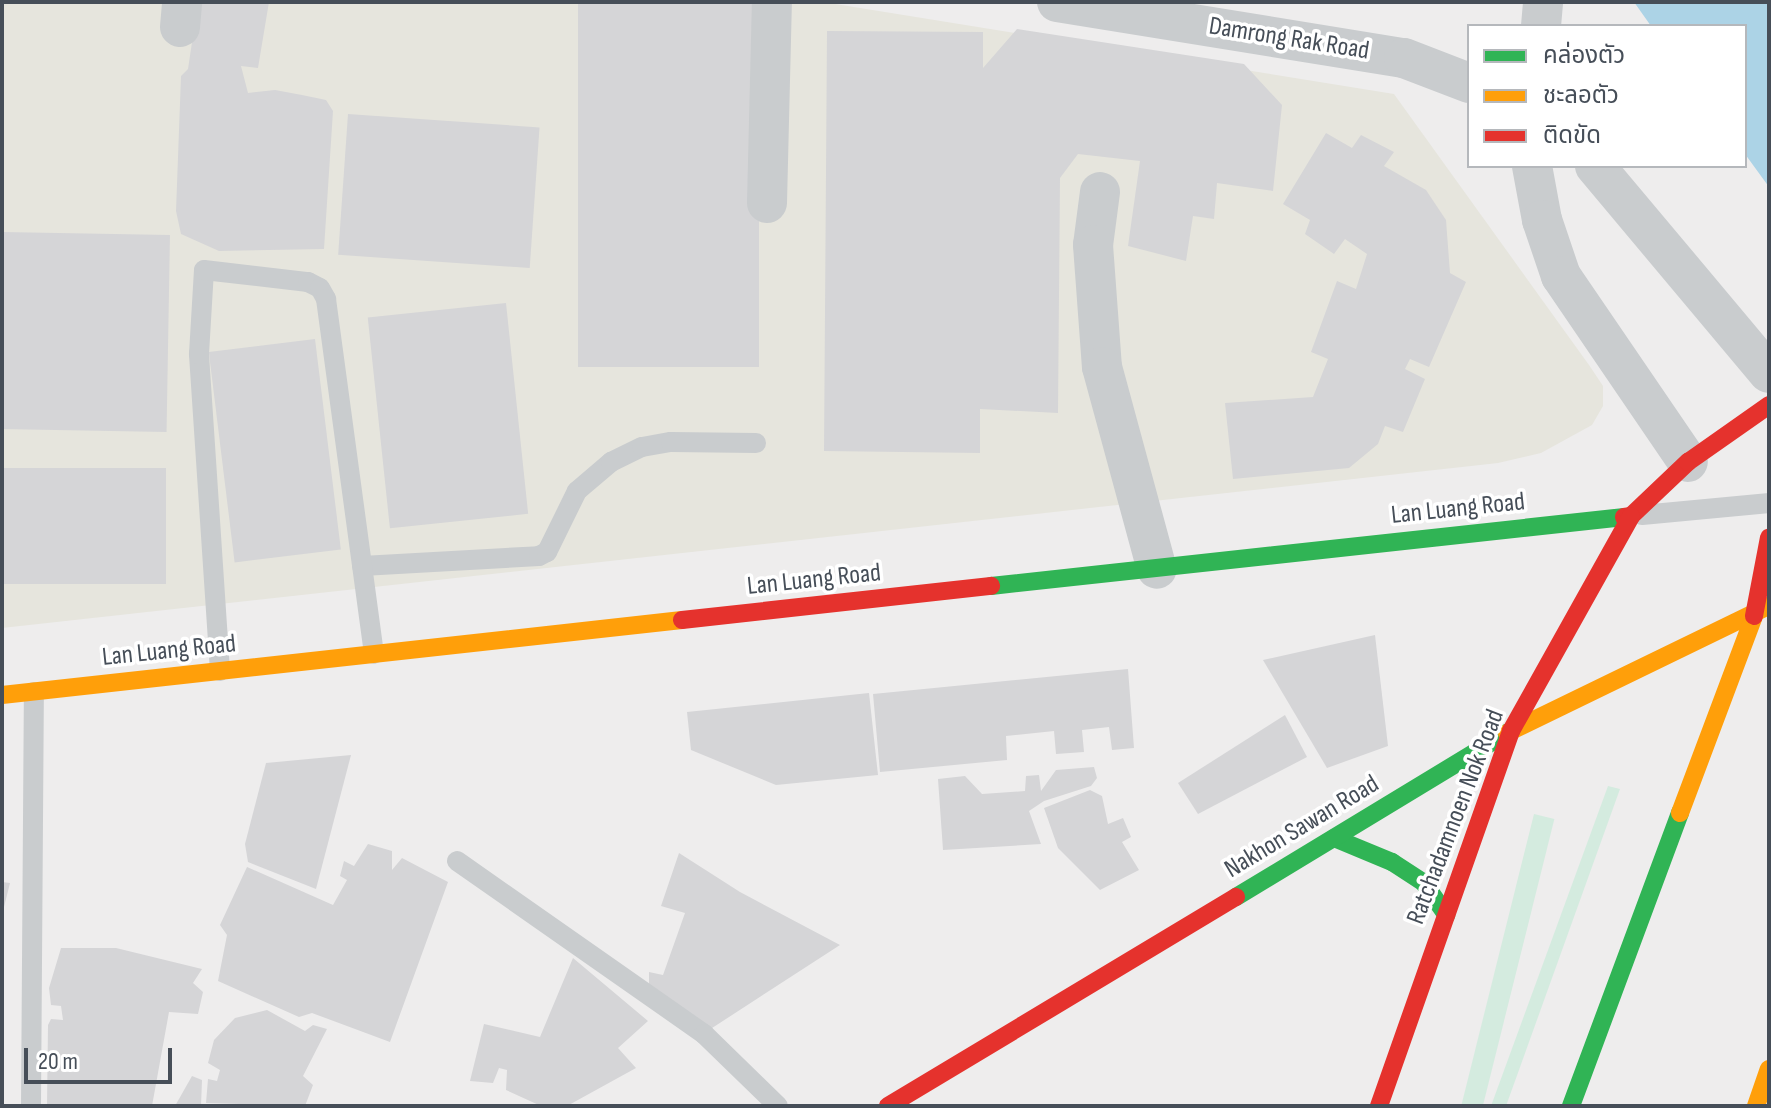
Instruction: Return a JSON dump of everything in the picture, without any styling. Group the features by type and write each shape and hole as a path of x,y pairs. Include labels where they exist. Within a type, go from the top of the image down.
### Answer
{"main road":[{"path":"1631,516 1688,462 1769,405"},
{"name":"Lan Luang Road","path":"2,695 1631,516"},
{"name":"Ratchadamnoen Nok Road","path":"1379,1106 1511,731 1631,516"},
{"path":"1571,1106 1762,611 1769,537"},
{"name":"Nakhon Sawan Road","path":"888,1106 1511,731 1762,611"},
{"path":"1334,838 1392,862 1424,883 1446,915"},
{"path":"1756,1106 1769,1069"}],"street":[{"path":"767,203 772,2"},
{"name":"Damrong Rak Road","path":"1057,2 1404,58 1467,82"},
{"path":"1541,24 1543,2"},
{"path":"1532,168 1542,220 1561,276 1688,462"},
{"path":"1597,168 1769,373"},
{"path":"1100,192 1093,245 1102,367 1157,569"}],"lane":[{"path":"220,671 199,354 204,270 308,282 326,299 374,654"},
{"path":"362,566 539,556 547,552 577,491 611,462 642,447 671,442 756,443"},
{"name":"Lan Luang Road","path":"1631,516 1769,503"},
{"path":"31,1106 34,692"},
{"path":"457,861 704,1034 778,1106"}],"shaded area":[{"path":"2,2 823,2 1394,94 1589,365 1603,386 1603,406 1592,425 1541,453 1498,463 2,628"}],"green space":[{"path":"1608,786 1620,789 1506,1106 1491,1106"},
{"path":"1534,814 1554,819 1483,1106 1461,1106"}],"water":[{"path":"1634,2 1769,2 1769,187 1747,157 1747,24 1650,24"}],"building":[{"path":"198,2 269,2 258,68 241,66 248,93 275,90 326,100 333,111 324,249 219,251 181,234 176,211 181,76 188,69"},
{"path":"578,4 759,4 759,367 578,367"},
{"path":"1017,29 1244,64 1282,105 1273,191 1217,183 1214,219 1193,216 1186,261 1128,246 1140,161 1078,154 1060,178 1058,413 980,409 980,453 824,451 827,31 983,32 983,68"},
{"path":"348,114 540,127 530,268 338,255"},
{"path":"1326,133 1352,148 1361,135 1394,152 1384,166 1426,190 1446,220 1450,273 1466,282 1429,367 1410,359 1405,369 1425,379 1403,432 1385,426 1378,444 1349,468 1233,479 1225,403 1313,397 1328,359 1311,352 1337,281 1356,289 1367,254 1345,239 1334,254 1305,234 1310,220 1283,204"},
{"path":"2,232 170,235 167,432 2,429"},
{"path":"506,303 528,514 390,528 368,318"},
{"path":"315,339 341,549 235,562 209,352"},
{"path":"2,468 166,468 166,584 2,584"},
{"path":"1375,635 1388,746 1327,768 1263,660"},
{"path":"1128,669 1134,748 1112,750 1109,727 1082,730 1084,752 1056,754 1054,731 1006,736 1007,760 880,772 873,694"},
{"path":"869,693 878,775 776,785 691,750 687,712"},
{"path":"1285,715 1307,757 1198,814 1178,783"},
{"path":"351,755 316,889 248,862 245,844 266,763"},
{"path":"1094,767 1097,778 1091,786 1044,801 1029,811 1041,844 943,850 938,779 965,776 982,794 1025,791 1026,776 1039,775 1041,791 1056,770"},
{"path":"1090,790 1102,796 1108,824 1123,818 1131,837 1122,842 1139,870 1100,890 1058,848 1044,808"},
{"path":"368,844 392,851 392,870 402,858 448,882 390,1042 312,1013 299,1017 218,981 227,935 220,925 247,867 333,905 347,880 340,876 344,861 354,866"},
{"path":"679,853 740,892 840,945 709,1030 649,986 649,972 663,975 685,913 661,906"},
{"path":"2,882 10,883 3,911 2,911"},
{"path":"61,948 116,948 202,969 193,983 203,992 198,1014 169,1012 152,1106 47,1106 48,1025 51,1019 63,1020 61,1006 51,1005 49,988"},
{"path":"573,958 648,1021 618,1048 636,1068 567,1106 541,1106 506,1090 507,1070 499,1068 493,1083 470,1081 484,1024 540,1037"},
{"path":"267,1010 305,1031 313,1025 327,1029 303,1076 313,1085 305,1106 206,1103 208,1079 217,1081 220,1070 208,1063 214,1040 235,1018"},
{"path":"192,1076 202,1080 201,1106 175,1106"}],"traffic: fast":[{"path":"991,586 1624,517"},
{"path":"1236,897 1507,733"},
{"path":"1571,1106 1680,813"},
{"path":"1334,838 1392,862 1424,883 1446,915"}],"traffic: slow":[{"path":"1507,733 1769,606"},
{"path":"1680,813 1754,616"},
{"path":"2,695 682,620"},
{"path":"1756,1106 1769,1069"}],"traffic: jam":[{"path":"1624,517 1631,516 1688,462 1769,405"},
{"path":"1379,1106 1511,731 1631,516"},
{"path":"1754,616 1769,537"},
{"path":"682,620 991,586"},
{"path":"888,1106 1236,897"}]}
